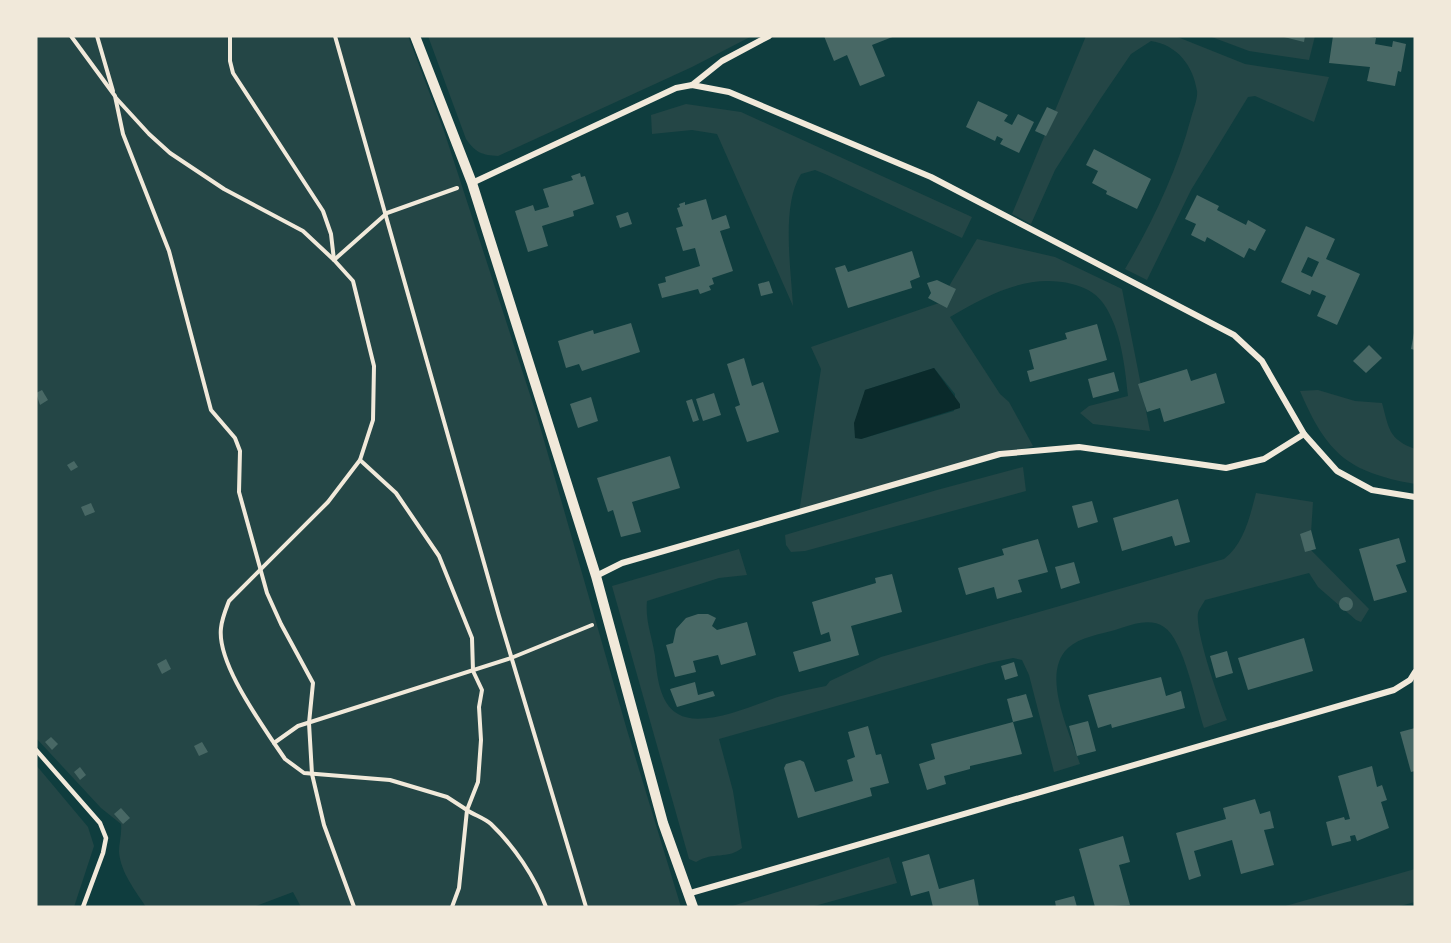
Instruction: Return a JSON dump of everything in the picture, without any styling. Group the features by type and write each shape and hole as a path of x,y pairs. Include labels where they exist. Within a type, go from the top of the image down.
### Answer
{"street":[{"path":"415,36 472,183 596,576 639,742 693,907"},
{"path":"472,183 657,95 692,85 722,61 769,36"},
{"path":"692,85 729,92 931,177 1234,335 1262,361 1304,434 1337,471 1372,490 1415,497"},
{"path":"596,576 622,562 1000,454 1079,447 1226,468 1264,459 1304,434"},
{"path":"687,894 1394,690 1410,680 1415,672"}],"lane":[{"path":"36,750 100,823 106,838 83,907"}],"path":[{"path":"71,36 115,96 170,153 224,189 303,231 353,281 374,366 373,420 360,460 328,502 230,601 220,629 231,668 253,711 274,743 295,768 312,774 390,780 439,794 490,823 512,849 540,891 546,907"},
{"path":"97,36 115,96 123,134 169,251 211,410 235,438 240,451 239,492 267,593 313,683 309,723 312,774 324,825 354,907"},
{"path":"230,36 230,61 233,73 323,211 331,234 334,260"},
{"path":"335,36 387,213 511,658 586,907"},
{"path":"334,260 387,213 472,183"},
{"path":"360,460 396,493 439,556 472,638 473,671 482,690 479,707 481,740 478,782 466,810 459,888 452,907"},
{"path":"274,743 298,726 511,658 607,619"}],"shaded area":[{"path":"36,36 408,36 444,131 537,416 627,730 681,907 301,907 293,892 253,907 146,907 129,881 120,860 121,824 101,808 36,738"},
{"path":"428,36 752,36 692,67 498,156 480,152 466,139"},
{"path":"1086,36 1175,36 1245,64 1329,77 1314,122 1255,96 1248,97 1191,190 1147,280 1125,269 1145,233 1171,176 1185,138 1197,94 1188,65 1169,47 1151,41 1131,54 1055,170 1031,224 1012,214"},
{"path":"1209,36 1315,36 1309,60 1249,51"},
{"path":"686,104 741,112 972,217 962,238 815,170 801,174 791,202 789,220 793,306 717,134 692,130 652,134 651,115"},
{"path":"977,239 1055,257 1122,289 1150,431 1093,424 1080,413 1089,406 1128,396 1124,360 1118,336 1109,313 1100,299 1089,290 1072,284 1039,281 1024,284 993,294 950,317 1000,394 1009,402 1033,446 799,513 821,369 811,347 939,303","holes":["934,368 955,394 954,411 861,439 865,390"]},
{"path":"934,368 960,404 960,408 861,439 855,438 854,423 865,390"},
{"path":"1318,390 1355,401 1382,403 1391,432 1399,441 1415,449 1415,484 1373,473 1356,466 1343,457 1320,430 1300,391"},
{"path":"1023,467 1026,491 805,551 791,552 786,545 785,535"},
{"path":"1256,493 1313,502 1310,549 1369,609 1361,622 1356,620 1318,587 1309,573 1205,600 1198,613 1200,635 1227,720 1204,728 1183,658 1171,634 1158,624 1146,622 1133,624 1078,641 1068,648 1060,659 1057,688 1060,704 1080,764 1054,772 1029,675 1022,660 1013,658 989,663 719,739 733,791 742,848 731,854 709,857 696,862 689,859 612,586 739,549 747,575 719,578 647,601 648,622 658,680 667,703 678,714 689,718 715,717 781,696 826,686 830,681 881,657 1224,559 1237,546 1241,538 1249,520"},
{"path":"36,765 88,827 94,846 74,907 36,907"},
{"path":"889,857 897,883 811,907 729,907"},
{"path":"1415,869 1415,902 1396,907 1282,907"}],"building":[{"path":"824,36 895,36 872,45 885,76 860,86 847,55 834,61"},
{"path":"1280,36 1305,36 1304,42"},
{"path":"1333,36 1376,38 1375,44 1392,47 1393,41 1406,44 1401,72 1398,71 1395,86 1367,81 1370,67 1329,63"},
{"path":"978,101 1008,115 1004,121 1012,125 1018,114 1034,122 1019,153 1000,144 1003,139 997,136 995,141 966,127"},
{"path":"1047,107 1058,112 1046,136 1035,131"},
{"path":"1094,149 1151,179 1137,209 1106,194 1107,191 1092,183 1098,171 1086,165"},
{"path":"580,173 581,177 585,176 594,204 573,211 574,216 542,226 548,246 528,252 515,211 533,205 535,211 549,207 543,189 573,180 571,176"},
{"path":"1197,195 1219,206 1217,210 1246,225 1248,220 1266,230 1255,251 1249,248 1244,258 1207,237 1205,242 1191,235 1196,224 1185,219"},
{"path":"706,199 712,220 726,215 730,228 720,231 733,271 712,278 714,284 709,286 711,290 700,294 698,289 662,298 658,284 666,282 665,277 700,266 695,248 683,251 676,228 683,226 677,208 680,207 679,204 685,202 685,205"},
{"path":"628,212 632,224 620,228 616,216"},
{"path":"1306,226 1335,239 1326,259 1360,274 1337,325 1317,316 1326,296 1312,290 1310,295 1281,282","holes":["1308,257 1319,262 1312,277 1301,272"]},
{"path":"912,251 920,277 910,281 912,288 848,308 835,268 845,265 848,272"},
{"path":"937,280 956,289 947,308 928,298 931,293 927,283"},
{"path":"769,281 773,293 761,296 758,284"},
{"path":"631,323 640,352 582,371 579,364 566,368 558,341 593,330 594,334"},
{"path":"1097,324 1107,360 1030,382 1027,371 1034,369 1029,350 1067,339 1065,333"},
{"path":"1415,334 1415,350 1411,349"},
{"path":"1369,345 1382,358 1366,373 1353,361"},
{"path":"744,358 752,386 763,382 779,432 747,442 735,407 740,405 727,364"},
{"path":"1187,369 1191,381 1216,373 1225,403 1164,422 1160,408 1147,412 1138,384"},
{"path":"1114,372 1119,391 1093,398 1088,379"},
{"path":"42,390 48,400 40,405 36,393"},
{"path":"714,393 721,415 703,421 696,399"},
{"path":"591,397 598,421 578,428 570,404"},
{"path":"692,399 699,420 693,422 686,401"},
{"path":"670,456 680,488 632,502 641,532 621,537 613,510 608,512 597,478"},
{"path":"74,461 78,467 71,471 67,465"},
{"path":"1178,499 1190,542 1175,546 1172,536 1122,551 1113,518"},
{"path":"1092,501 1098,522 1078,528 1072,506"},
{"path":"91,503 95,512 85,516 81,507"},
{"path":"1311,530 1316,549 1305,552 1300,534"},
{"path":"1399,538 1406,562 1396,565 1407,592 1374,601 1359,549"},
{"path":"1038,539 1048,572 1018,580 1022,592 997,599 994,587 966,595 958,568 1004,555 1002,549"},
{"path":"1074,562 1080,583 1061,589 1055,567"},
{"path":"892,574 902,612 851,626 859,655 799,672 793,652 831,641 829,632 821,635 812,602 876,583 875,578"},
{"path":"1343,597 1349,597 1353,604 1349,611 1343,611 1339,607 1339,601"},
{"path":"708,614 716,618 712,626 717,630 747,622 756,655 721,665 718,655 693,661 696,672 675,677 666,645 673,643 676,629 686,618"},
{"path":"1304,638 1313,671 1248,690 1238,658"},
{"path":"1227,651 1233,673 1216,678 1210,656"},
{"path":"166,659 171,669 162,674 157,664"},
{"path":"1014,662 1018,676 1005,680 1001,666"},
{"path":"1161,677 1166,696 1181,691 1185,708 1112,728 1111,724 1098,728 1088,695"},
{"path":"695,682 698,695 713,691 715,696 677,707 670,689"},
{"path":"1026,694 1033,717 1013,722 1007,699"},
{"path":"1088,721 1096,751 1077,756 1069,726"},
{"path":"1013,722 1022,754 970,766 970,769 944,776 946,784 927,790 919,764 935,759 931,744"},
{"path":"868,726 876,755 881,754 889,783 870,788 872,796 798,818 784,768 786,764 800,760 804,762 815,792 853,781 847,760 855,757 848,732"},
{"path":"1415,728 1415,771 1411,772 1400,732"},
{"path":"51,737 58,744 52,750 45,742"},
{"path":"202,742 208,752 199,756 194,746"},
{"path":"1372,766 1377,787 1382,785 1387,800 1381,802 1389,828 1357,841 1355,835 1350,836 1351,841 1332,846 1326,822 1344,817 1345,820 1350,819 1338,776"},
{"path":"80,767 86,775 80,780 74,772"},
{"path":"1255,799 1260,814 1270,811 1274,828 1264,830 1274,865 1241,874 1232,840 1194,851 1201,876 1189,880 1176,833 1226,819 1223,808"},
{"path":"121,808 130,818 123,824 114,814"},
{"path":"1123,836 1130,862 1119,865 1130,905 1095,907 1079,849"},
{"path":"929,854 939,889 974,879 979,907 933,907 929,891 911,896 902,862"},
{"path":"1074,896 1077,907 1056,907 1055,901"}]}
